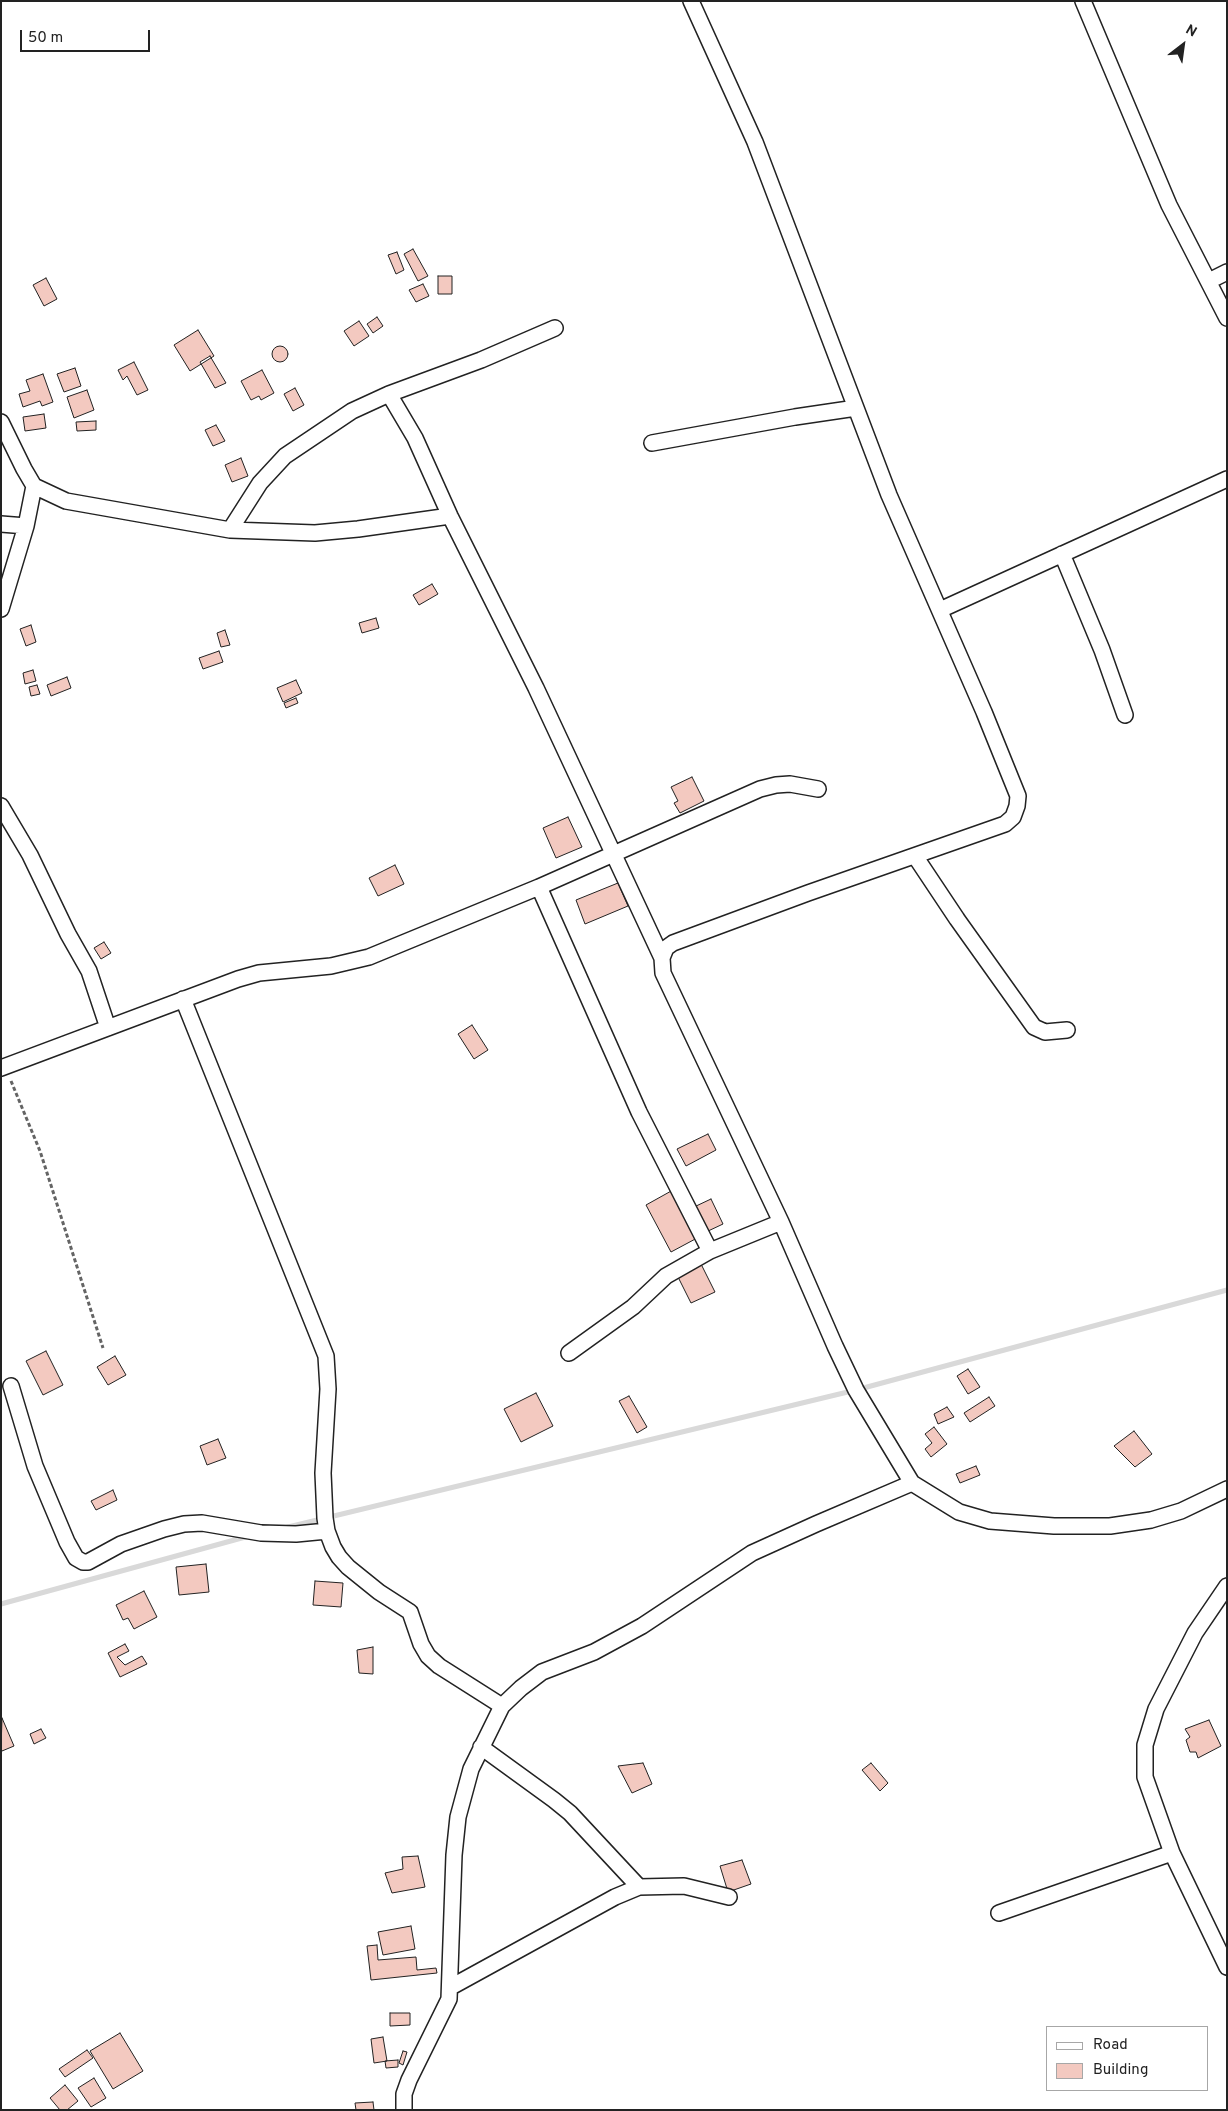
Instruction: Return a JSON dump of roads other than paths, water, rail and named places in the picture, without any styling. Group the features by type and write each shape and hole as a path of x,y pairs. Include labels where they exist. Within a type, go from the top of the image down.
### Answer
{"street":[{"path":"662,958 666,948 673,942 1005,824 1013,817 1018,796 940,610 889,495 754,142 691,1"},
{"path":"1083,1 1169,204 1227,318"},
{"path":"1209,281 1227,272"},
{"path":"230,530 260,484 285,456 352,411 389,394 481,360 555,328"},
{"path":"389,394 415,438 450,516 536,688 662,958 663,973 668,985 780,1222 835,1346 852,1381 912,1483 959,1512 990,1521 1054,1526 1110,1526 1151,1520 1181,1512 1227,1489"},
{"path":"652,443 856,408"},
{"path":"1,422 34,486 66,501 230,530 315,533 450,516"},
{"path":"940,610 1227,479"},
{"path":"1,609 26,526 34,486"},
{"path":"1,524 26,526"},
{"path":"1062,554 1102,650 1125,715"},
{"path":"3,1068 218,985 259,973 331,966 369,957 539,887 760,789 790,784 818,789"},
{"path":"1,806 30,855 68,934 89,971 108,1028"},
{"path":"915,856 957,919 1034,1027 1045,1032 1067,1030"},
{"path":"539,887 639,1112 710,1251"},
{"path":"183,999 326,1356 328,1389 323,1473 327,1530 336,1552 348,1567 379,1592 410,1612 428,1656 439,1666 502,1706"},
{"path":"569,1353 633,1307 666,1276 710,1251 780,1222"},
{"path":"11,1386 35,1466 67,1542 76,1558 83,1562 88,1562 121,1544 184,1524 202,1522 261,1533 296,1534 327,1530"},
{"path":"404,2110 404,2094 449,1999 454,1855 458,1817 471,1769 502,1706 542,1672 594,1652 642,1626 752,1553 912,1483"},
{"path":"1227,1586 1195,1633 1174,1671 1156,1709 1145,1745 1145,1777 1172,1853 1227,1967"},
{"path":"481,1747 564,1809 639,1887"},
{"path":"999,1913 1172,1853"},
{"path":"450,1987 615,1897 639,1887 684,1886 728,1896"}],"waterway":[{"path":"284,1528 856,1390 1227,1290"},
{"path":"1,1604 249,1536"}]}
